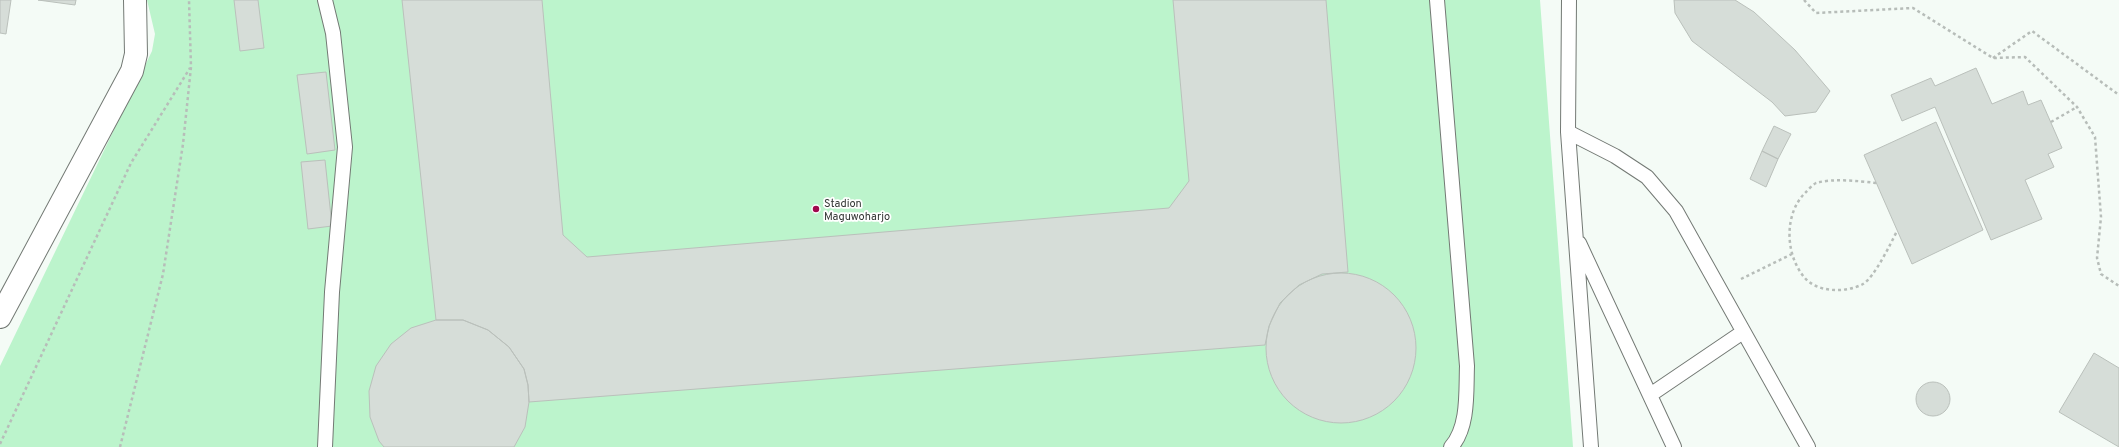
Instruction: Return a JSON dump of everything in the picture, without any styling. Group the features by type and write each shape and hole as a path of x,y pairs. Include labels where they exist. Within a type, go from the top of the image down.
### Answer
{"street":[{"path":"0,317 132,72 136,54 135,0"}],"lane":[{"path":"325,0 333,33 345,147 332,292 325,447"},
{"path":"1437,0 1467,366 1465,410 1458,445"},
{"path":"1569,0 1568,132 1591,447"},
{"path":"1568,132 1615,156 1647,177 1676,211 1808,447"},
{"path":"1575,235 1674,447"},
{"path":"1650,395 1743,332"}],"path":[{"path":"120,447 163,274 183,144 191,67 189,0"},
{"path":"1804,0 1816,13 1913,8 1992,58 2025,57 2077,107 2095,137 2101,217 2097,258 2102,274 2119,286"},
{"path":"1992,58 2032,31 2119,95"},
{"path":"0,444 131,163 191,67"},
{"path":"2051,122 2077,107"},
{"path":"1876,183 1855,180 1815,184 1797,201 1788,229 1792,254 1804,277 1821,289 1844,290 1864,284 1881,262 1897,231"},
{"path":"1720,289 1792,254"}],"green space":[{"name":"Stadion Maguwoharjo","path":"147,0 1540,0 1573,447 0,447 0,366 152,51 155,34"}],"building":[{"path":"0,0 11,0 6,34 0,33"},
{"path":"38,0 76,0 75,5"},
{"path":"234,0 258,0 264,48 240,51"},
{"path":"402,0 542,0 563,235 587,257 1169,208 1189,181 1173,0 1326,0 1348,272 1322,274 1299,285 1280,303 1269,326 1265,345 529,402 528,385 524,369 509,347 488,330 463,320 436,320"},
{"path":"1674,0 1735,0 1754,12 1795,50 1830,91 1816,112 1785,116 1772,102 1692,41 1675,13"},
{"path":"1976,68 1992,104 2023,91 2028,105 2041,100 2062,148 2048,154 2054,167 2025,180 2042,219 1991,240 1935,107 1902,121 1891,95 1931,78 1935,86"},
{"path":"326,72 335,150 307,154 297,75"},
{"path":"1936,122 1983,230 1912,264 1864,155"},
{"path":"1774,126 1791,134 1778,159 1762,151"},
{"path":"1762,151 1778,159 1766,187 1750,179"},
{"path":"325,160 332,226 308,229 301,162"},
{"path":"1348,273 1363,276 1383,285 1399,300 1404,306 1413,326 1416,348 1413,370 1404,390 1389,406 1383,411 1363,420 1348,423 1334,423 1319,420 1299,411 1278,390 1267,363 1266,341 1269,326 1278,306 1299,285 1326,274"},
{"path":"436,320 463,320 488,330 509,347 524,369 528,385 529,402 525,427 514,447 384,447 379,441 370,417 369,391 376,366 391,344 411,328"},
{"path":"2094,353 2119,368 2119,447 2059,412"},
{"path":"1933,382 1945,387 1950,399 1945,411 1933,416 1921,411 1916,399 1921,387"}],"place":[{"name":"Stadion Maguwoharjo","path":"816,209"}]}
